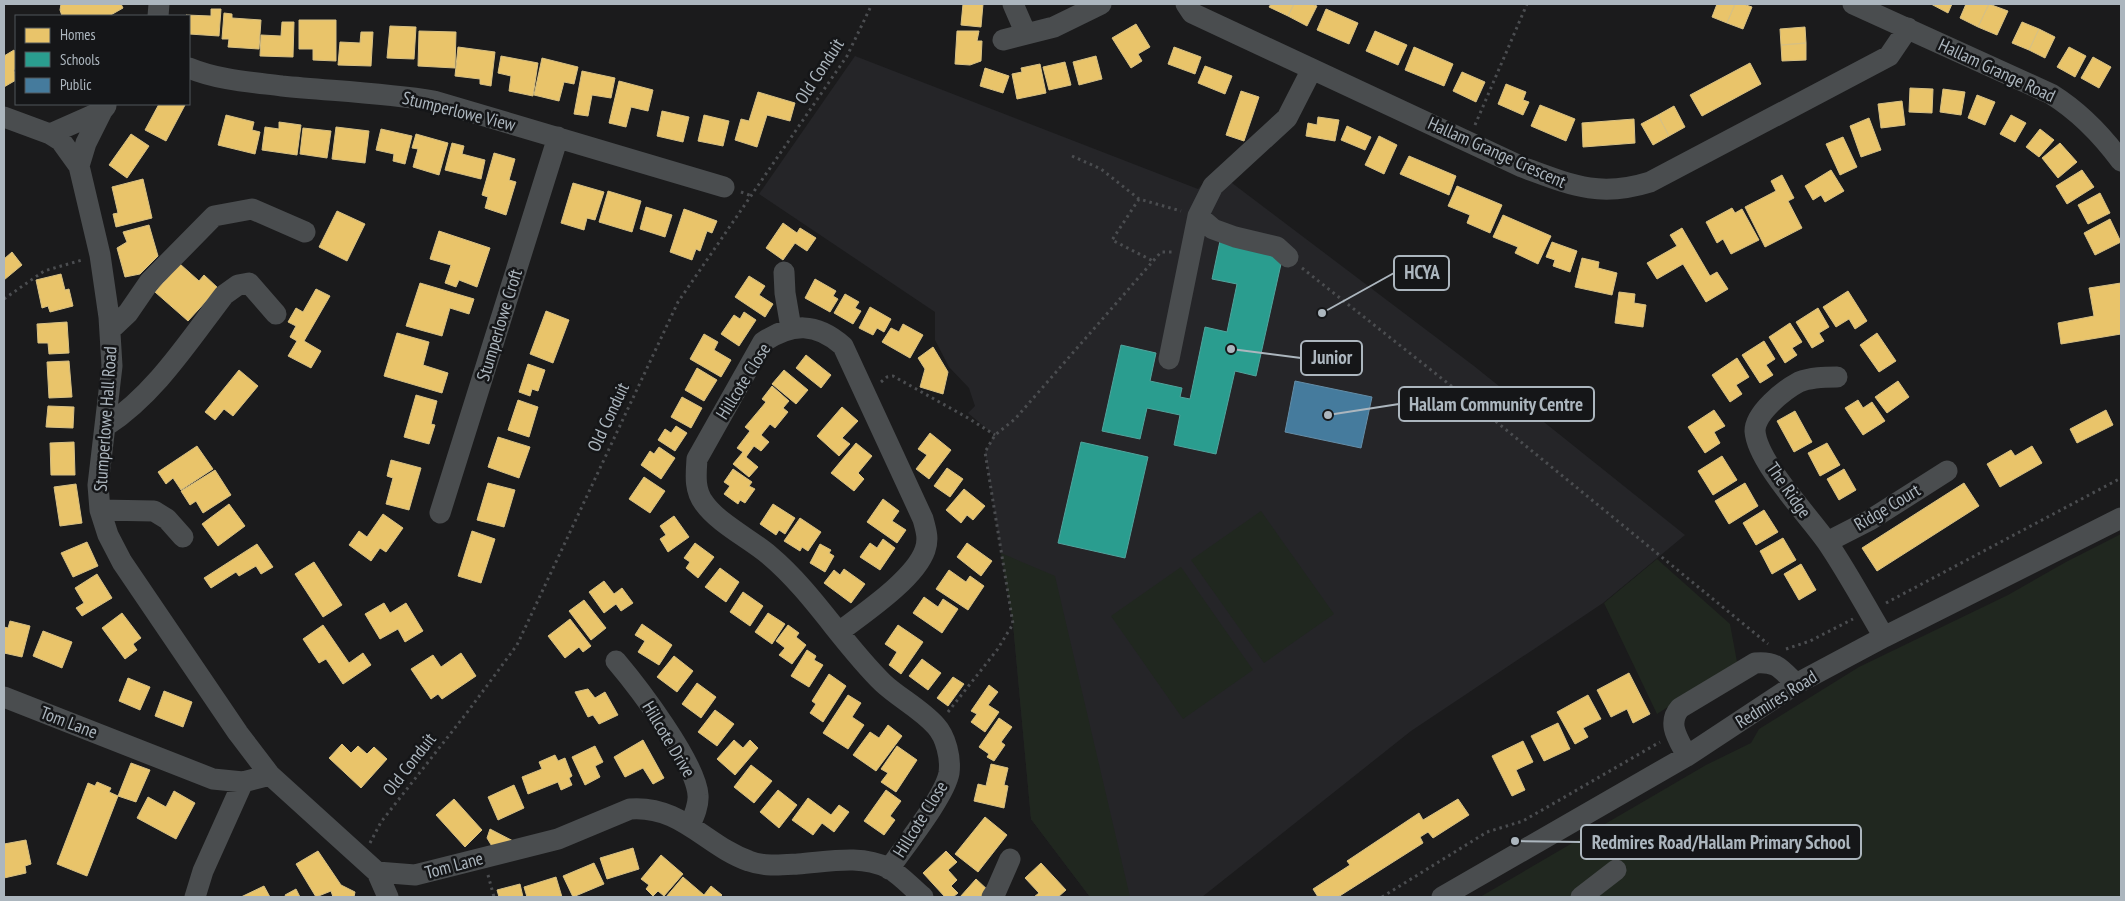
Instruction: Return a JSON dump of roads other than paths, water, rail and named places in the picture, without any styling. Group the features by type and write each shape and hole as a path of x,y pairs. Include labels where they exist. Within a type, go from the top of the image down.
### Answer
{"street":[{"path":"1014,4 1026,34"},
{"path":"1003,40 1054,27 1102,4"},
{"name":"Hallam Grange Crescent","path":"1170,4 1189,8 1312,69 1522,167 1575,186 1604,190 1628,189 1650,182 1889,56 1908,28"},
{"name":"Hallam Grange Road","path":"1853,4 2051,94 2072,107 2090,123 2121,161"},
{"name":"Stumperlowe View","path":"190,68 203,74 238,81 402,96 434,101 724,186"},
{"path":"1169,359 1198,216 1213,186 1287,118 1312,69"},
{"path":"50,134 105,107"},
{"path":"79,166 86,144 105,107"},
{"name":"Stumperlowe Hall Road","path":"4,117 50,134 61,141 79,166 100,256 110,330 112,366 98,485 100,510 108,535 122,562 238,733 270,775"},
{"name":"Stumperlowe Croft","path":"440,513 558,137"},
{"path":"110,330 128,313 150,281 214,216 252,209 305,232"},
{"path":"1198,216 1213,229 1235,237 1277,247 1288,257"},
{"path":"784,272 785,293 791,328"},
{"path":"106,426 122,415 154,385 224,295 238,285 248,283 276,314"},
{"name":"Hillcote Close","path":"839,632 904,580 918,565 925,549 927,535 923,519 843,346 834,338 821,331 805,327 791,328 776,333 763,342 697,459 696,481 704,504 770,556 883,682 936,726 944,740 949,772 944,788 889,869"},
{"name":"The Ridge","path":"1837,378 1820,377 1800,382 1771,402 1760,416 1755,431 1760,448 1782,484 1827,542 1884,637"},
{"name":"Ridge Court","path":"1827,542 1870,520 1947,471"},
{"path":"100,510 154,511 167,519 183,537"},
{"name":"Redmires Road","path":"1442,897 1687,756 1796,684 1884,637 2121,518"},
{"path":"1687,756 1673,727 1674,714 1680,708 1755,663 1772,657 1776,664 1796,684"},
{"name":"Hillcote Drive","path":"616,661 636,685 693,776 699,797 690,825"},
{"name":"Tom Lane","path":"4,697 213,778 243,782 270,775"},
{"path":"270,775 377,872 388,897"},
{"path":"194,897 203,871 243,782"},
{"name":"Tom Lane","path":"377,872 415,875 558,838 630,809 653,810 673,816 690,825 724,850 751,862 776,866 858,860 874,863 889,869 923,897"},
{"path":"992,897 1010,859"},
{"path":"1581,897 1616,870"}],"place":[{"name":"HCYA","path":"1322,313"},
{"name":"Junior","path":"1231,349"},
{"name":"Hallam Community Centre","path":"1328,415"},
{"name":"Redmires Road/Hallam Primary School","path":"1515,841"}]}
